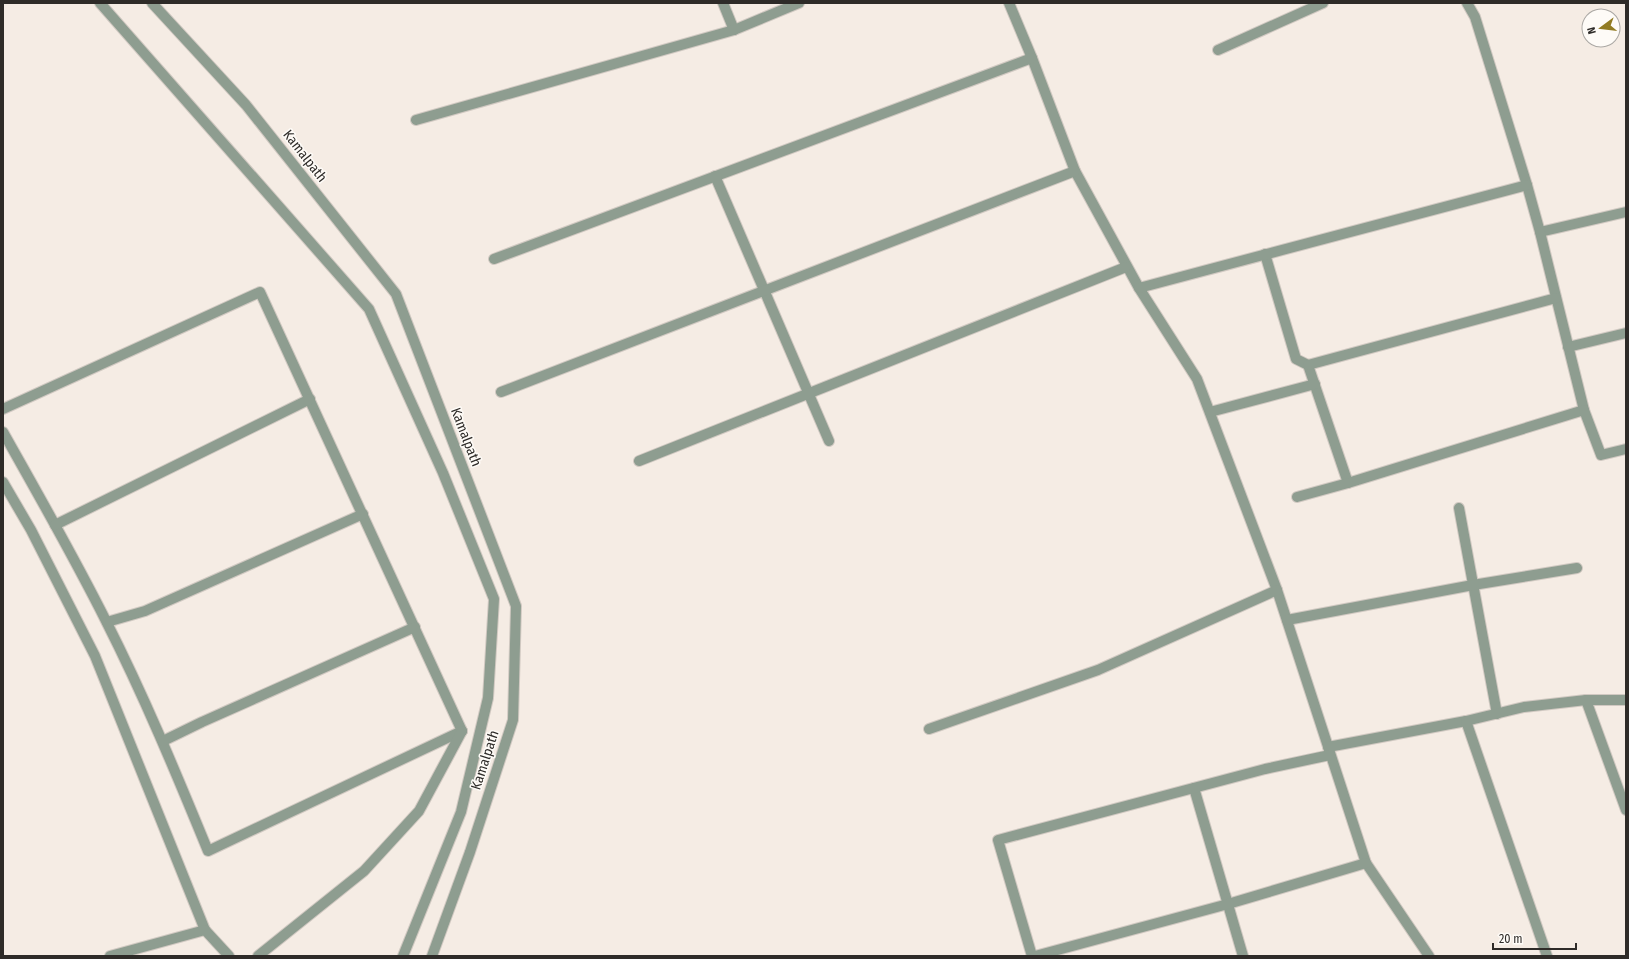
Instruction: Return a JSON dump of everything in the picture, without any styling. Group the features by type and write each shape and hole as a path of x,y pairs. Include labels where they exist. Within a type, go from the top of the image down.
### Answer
{"street":[{"path":"100,3 369,309 443,473 494,599 488,698 460,812 403,956"},
{"name":"Kamalpath","path":"152,3 246,105 396,294 516,606 513,720 470,852 432,956"},
{"path":"723,3 734,30"},
{"path":"416,120 734,30 799,3"},
{"path":"1009,3 1032,58 1075,171 1126,266 1197,378 1277,590 1366,863 1429,956"},
{"path":"1218,50 1323,3"},
{"path":"1467,3 1475,17 1527,185 1584,410 1601,455 1626,448"},
{"path":"494,259 1032,58"},
{"path":"501,392 1075,171"},
{"path":"715,176 829,441"},
{"path":"1139,288 1527,185"},
{"path":"1540,232 1626,212"},
{"path":"1265,254 1296,359 1308,365 1556,298"},
{"path":"639,462 1126,266"},
{"path":"3,409 260,292 462,731"},
{"path":"1568,347 1626,333"},
{"path":"1308,365 1348,483"},
{"path":"1210,412 1315,384"},
{"path":"56,524 310,399"},
{"path":"1297,497 1348,483 1584,410"},
{"path":"3,432 56,524 107,622 163,742 208,851 462,731"},
{"path":"3,482 31,530 95,656 204,930 229,956"},
{"path":"1459,508 1497,714"},
{"path":"107,622 145,611 363,514"},
{"path":"1287,620 1473,585 1577,568"},
{"path":"929,729 1098,670 1277,590"},
{"path":"163,742 202,722 415,627"},
{"path":"1586,700 1626,810"},
{"path":"1366,863 1228,904 1034,956 998,840 1329,751 1524,707 1586,700 1626,700"},
{"path":"1466,721 1547,956"},
{"path":"258,956 364,871 419,811 462,731"},
{"path":"1194,788 1243,956"},
{"path":"110,956 204,930"}]}
